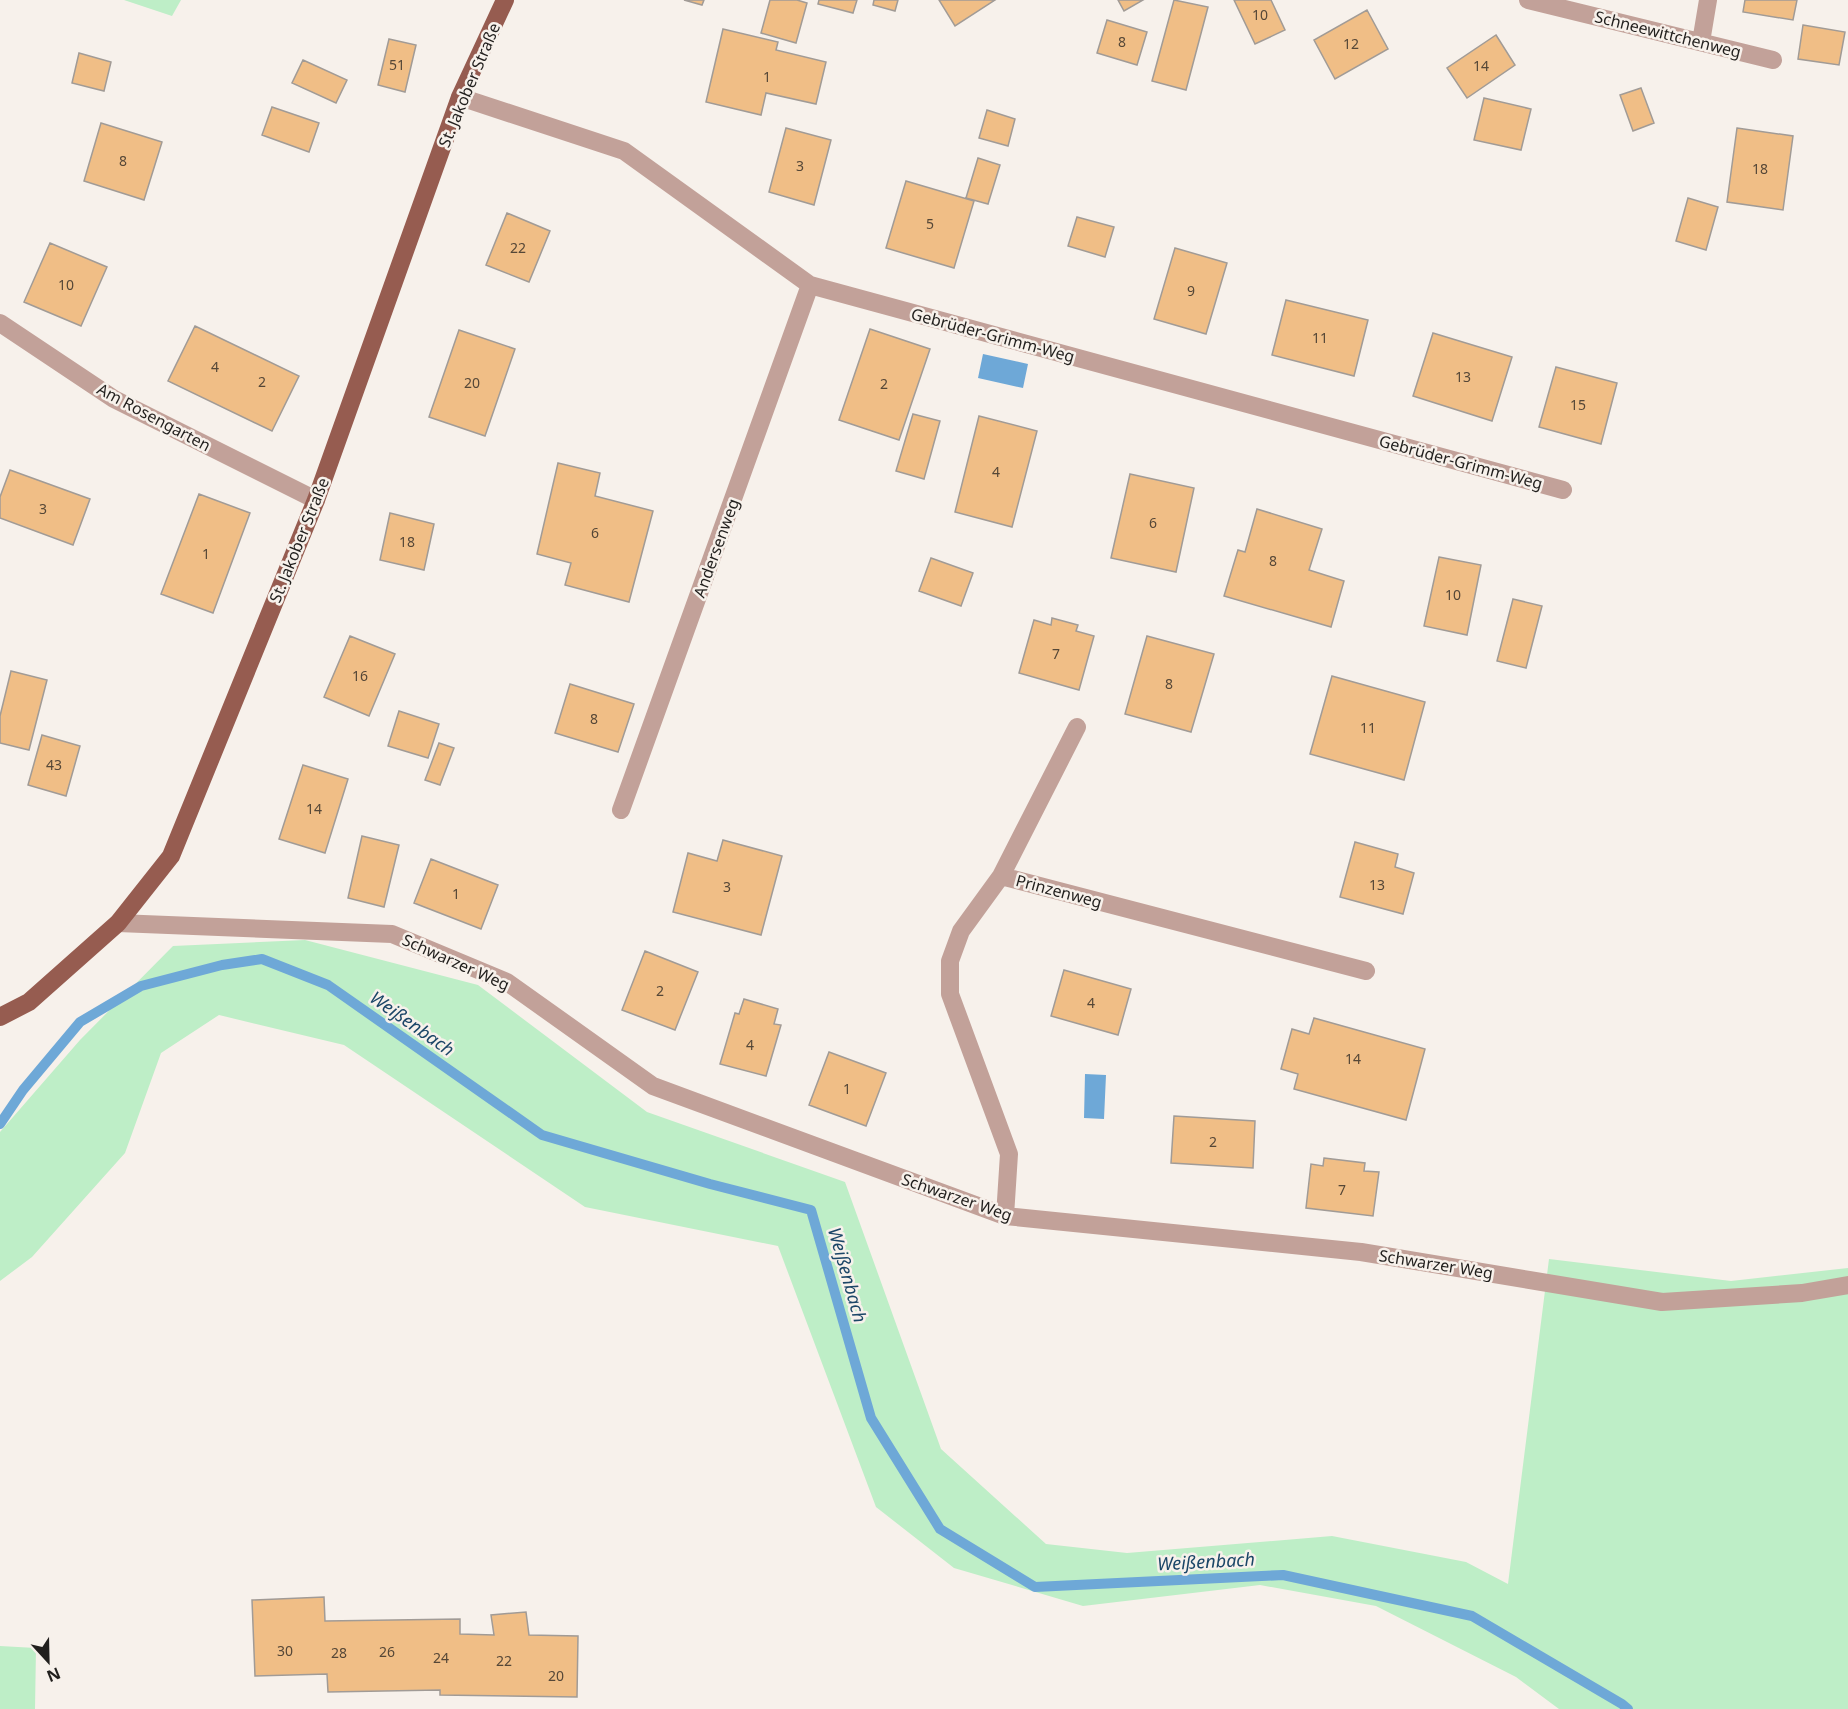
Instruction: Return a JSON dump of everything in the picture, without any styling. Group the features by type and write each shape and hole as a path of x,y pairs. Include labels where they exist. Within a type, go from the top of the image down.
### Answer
{"main road":[{"name":"St. Jakober Straße","path":"0,1017 28,1002 118,923 171,856 316,500 460,97 505,0"}],"street":[{"name":"Schneewittchenweg","path":"1528,0 1773,60"},
{"path":"1701,42 1708,0"},
{"name":"Gebrüder-Grimm-Weg","path":"460,97 624,151 810,285 1563,490"},
{"name":"Andersenweg","path":"621,810 810,285"},
{"name":"Am Rosengarten","path":"0,323 114,399 316,500"},
{"path":"1001,876 1077,727"},
{"name":"Prinzenweg","path":"1005,1216 1010,1154 950,994 950,961 961,931 1001,876 1366,971"},
{"name":"Schwarzer Weg","path":"118,923 392,934 507,982 653,1086 1005,1216 1361,1252 1662,1302 1802,1293 1848,1286"}],"green space":[{"path":"124,0 181,0 172,16"},
{"path":"305,940 478,985 647,1112 845,1182 941,1449 1046,1544 1127,1553 1332,1536 1466,1562 1508,1584 1549,1259 1731,1281 1848,1268 1848,1709 1559,1709 1516,1677 1376,1606 1260,1585 1083,1606 954,1568 876,1507 778,1246 585,1207 344,1045 219,1015 161,1053 125,1153 32,1257 0,1281 0,1132 80,1040 173,946"},
{"path":"0,1646 36,1648 35,1709 0,1709"}],"water":[{"path":"983,354 1028,364 1023,388 978,378"},
{"path":"1085,1074 1106,1075 1104,1119 1084,1118"}],"building":[{"path":"684,0 704,0 702,5"},
{"path":"770,0 797,0 807,3 796,43 761,33"},
{"path":"819,0 857,0 853,13 818,4"},
{"path":"874,0 898,0 895,11 873,5"},
{"path":"939,0 995,0 955,26"},
{"path":"1118,0 1143,0 1124,11"},
{"path":"1174,0 1208,7 1186,90 1152,81"},
{"path":"1234,0 1271,0 1285,30 1255,44"},
{"path":"1745,0 1797,0 1793,20 1743,12"},
{"path":"1367,10 1388,49 1335,79 1314,40"},
{"path":"1107,20 1147,32 1137,65 1097,53"},
{"path":"1803,25 1845,32 1839,65 1798,59"},
{"path":"723,29 778,42 776,50 826,62 816,104 766,93 761,115 706,102"},
{"path":"1496,35 1515,65 1467,98 1447,68"},
{"path":"389,39 416,45 405,92 378,85"},
{"path":"79,53 111,62 104,91 72,83"},
{"path":"303,60 347,80 336,103 292,83"},
{"path":"1641,88 1654,123 1633,131 1620,95"},
{"path":"1484,98 1531,109 1521,150 1474,140"},
{"path":"272,107 319,123 309,152 262,135"},
{"path":"987,110 1015,119 1008,146 979,138"},
{"path":"101,123 162,142 144,200 84,181"},
{"path":"786,128 831,140 814,205 769,192"},
{"path":"1737,128 1793,136 1783,210 1727,202"},
{"path":"978,158 1000,165 988,204 966,198"},
{"path":"906,181 974,201 954,268 886,248"},
{"path":"1688,198 1718,207 1706,250 1676,241"},
{"path":"507,213 550,231 529,282 486,265"},
{"path":"1077,217 1114,227 1105,257 1068,246"},
{"path":"50,243 107,267 81,326 24,302"},
{"path":"1175,248 1227,263 1206,334 1154,319"},
{"path":"1286,300 1368,320 1354,376 1272,355"},
{"path":"195,326 299,376 272,431 168,381"},
{"path":"870,329 930,349 899,440 839,420"},
{"path":"459,330 515,349 485,436 429,417"},
{"path":"1433,333 1512,357 1492,421 1413,396"},
{"path":"1556,367 1617,383 1601,444 1539,427"},
{"path":"913,414 940,421 924,479 896,471"},
{"path":"979,416 1037,431 1012,527 955,512"},
{"path":"558,463 600,473 595,496 653,511 629,602 565,585 571,563 537,554"},
{"path":"10,470 90,499 73,545 0,518 0,497"},
{"path":"1130,474 1194,488 1176,572 1111,558"},
{"path":"199,494 250,513 213,613 161,594"},
{"path":"1257,509 1322,529 1309,570 1344,581 1331,627 1224,596 1238,550 1245,552"},
{"path":"390,513 434,524 424,570 380,560"},
{"path":"1439,557 1481,565 1467,635 1424,626"},
{"path":"931,558 973,573 961,606 919,591"},
{"path":"1513,599 1542,606 1526,668 1497,661"},
{"path":"1052,618 1078,625 1076,631 1094,636 1079,690 1019,673 1034,620 1051,625"},
{"path":"350,636 395,654 369,716 324,697"},
{"path":"1147,636 1214,654 1191,732 1125,714"},
{"path":"11,671 47,680 29,750 0,743 0,716"},
{"path":"1332,676 1425,702 1404,780 1310,754"},
{"path":"570,684 634,704 618,752 555,733"},
{"path":"399,711 439,724 428,758 388,746"},
{"path":"42,735 80,746 66,796 28,785"},
{"path":"439,743 454,748 440,785 425,780"},
{"path":"303,765 348,779 325,853 279,839"},
{"path":"362,836 399,845 384,907 348,898"},
{"path":"723,840 782,856 761,935 673,912 688,853 717,861"},
{"path":"1355,842 1398,854 1395,867 1414,873 1403,914 1340,897"},
{"path":"431,859 498,885 481,929 414,903"},
{"path":"645,951 698,972 675,1030 622,1010"},
{"path":"1064,970 1131,989 1118,1035 1051,1016"},
{"path":"744,999 778,1009 774,1024 781,1025 766,1076 720,1064 735,1013 739,1014"},
{"path":"1314,1018 1425,1049 1406,1120 1294,1089 1298,1074 1281,1069 1292,1029 1309,1034"},
{"path":"829,1052 886,1073 866,1126 809,1105"},
{"path":"1174,1116 1255,1121 1253,1168 1171,1163"},
{"path":"1324,1158 1365,1163 1364,1171 1379,1172 1373,1216 1306,1208 1311,1164 1323,1166"},
{"path":"324,1597 325,1621 460,1619 460,1634 494,1635 491,1615 526,1612 529,1635 578,1636 577,1697 440,1695 440,1690 328,1692 327,1674 255,1676 252,1600"}],"waterway":[{"name":"Weißenbach","path":"0,1124 23,1090 80,1022 141,986 222,965 262,959 328,985 542,1135 710,1184 811,1210 871,1418 940,1529 1035,1587 1283,1575 1472,1616 1628,1709"}]}
